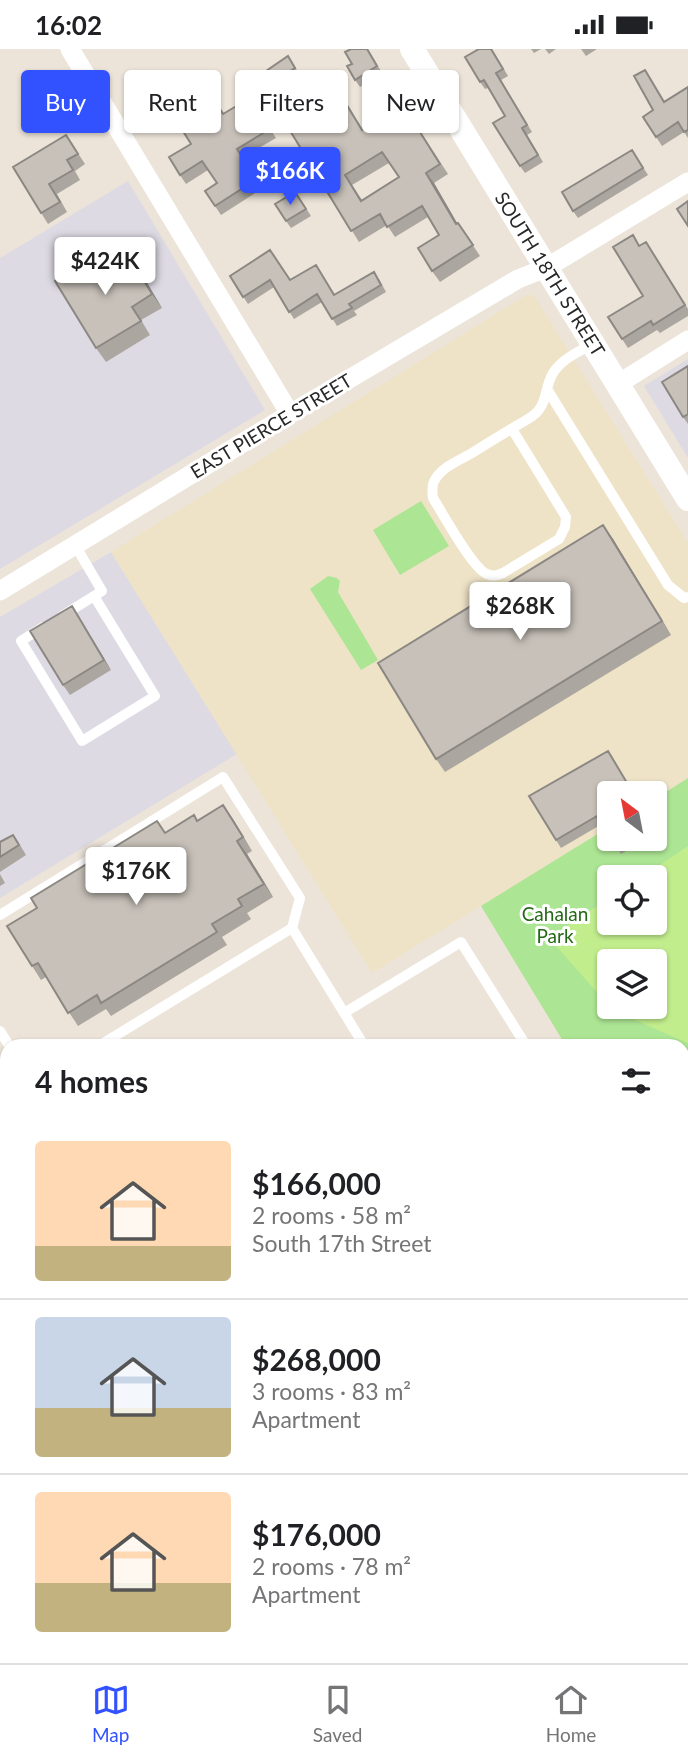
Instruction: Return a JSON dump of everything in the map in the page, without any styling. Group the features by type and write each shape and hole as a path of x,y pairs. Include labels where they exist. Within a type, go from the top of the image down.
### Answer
{"street":[{"path":"69,49 290,414"},
{"name":"SOUTH 18TH STREET","path":"417,51 688,499"},
{"name":"EAST PIERCE STREET","path":"0,591 290,414 518,279 546,268 688,182"},
{"path":"618,384 688,341"}],"lane":[{"path":"512,429 566,517 565,527 559,539 503,573 493,576 484,574 475,564 433,498 435,479 443,470 512,429 534,416 544,403 553,373 566,359 593,343"},
{"path":"547,389 668,585 684,598 688,597"},
{"path":"75,545 103,591 94,596 21,641 82,740 155,696 94,596"},
{"path":"0,915 223,777 300,898 292,928 110,1039"},
{"path":"292,928 360,1039"},
{"path":"344,1013 461,942 522,1039"}],"shaded area":[{"path":"128,181 265,410 0,569 0,258"},
{"path":"528,294 535,297 688,543 688,778 667,791 667,781 597,781 597,834 372,973 111,552"},
{"path":"688,359 688,458 644,386"},
{"path":"111,552 237,754 0,898 0,617"}],"green space":[{"path":"421,501 449,546 400,575 373,530"},
{"path":"328,576 340,581 338,592 378,660 361,670 310,589"},
{"name":"Cahalan Park","path":"688,778 688,1039 562,1039 481,906 597,834 597,851 667,851 667,791"},
{"path":"688,846 688,1039 678,1039 633,1019 667,1019 667,949 597,949 597,992 549,938 597,906 597,935 667,935 667,865 660,865"}],"building":[{"path":"351,49 367,49 377,66 371,70 362,70 362,76 355,80 347,66 352,64 345,52"},
{"path":"479,49 491,49 503,69 496,73 527,125 522,128 538,155 520,166 493,123 505,116 484,80 480,82 465,57"},
{"path":"288,56 295,68 292,70 267,70"},
{"path":"645,70 664,102 688,87 688,130 684,132 678,122 656,137 643,117 653,110 634,76"},
{"path":"235,107 235,133 263,133 237,149 257,179 215,206 205,191 217,183 202,161 180,175 169,157 191,144 184,133 221,133 221,111 223,114"},
{"path":"348,107 362,133 421,133 440,164 426,173 456,224 458,223 473,245 432,271 418,248 439,235 422,206 387,227 380,214 351,231 291,133 348,133","holes":["382,152 399,177 361,201 345,175"]},
{"path":"66,135 78,154 67,160 73,170 49,184 60,202 41,213 13,167"},
{"path":"632,150 643,168 573,211 562,192"},
{"path":"295,192 306,209 286,221 275,204"},
{"path":"688,201 688,226 677,209"},
{"path":"633,235 639,246 646,242 685,305 653,325 651,321 622,339 608,317 643,296 613,247"},
{"path":"270,250 290,280 316,265 334,295 374,272 381,285 349,304 352,308 332,319 317,294 289,312 270,280 243,297 230,276"},
{"path":"99,254 108,269 129,256 152,294 132,307 141,321 96,348 55,281"},
{"path":"688,366 688,414 683,417 662,382"},
{"path":"603,525 662,621 436,759 378,663"},
{"path":"72,606 104,660 63,685 30,631"},
{"path":"608,751 626,781 597,781 597,816 556,840 529,796"},
{"path":"223,805 243,837 237,841 264,884 238,899 242,906 212,924 217,932 101,1003 97,995 68,1013 38,963 32,966 7,926 37,908 31,898 157,821 165,833 194,815 197,821"},
{"path":"13,835 19,845 0,857 0,842"}]}
